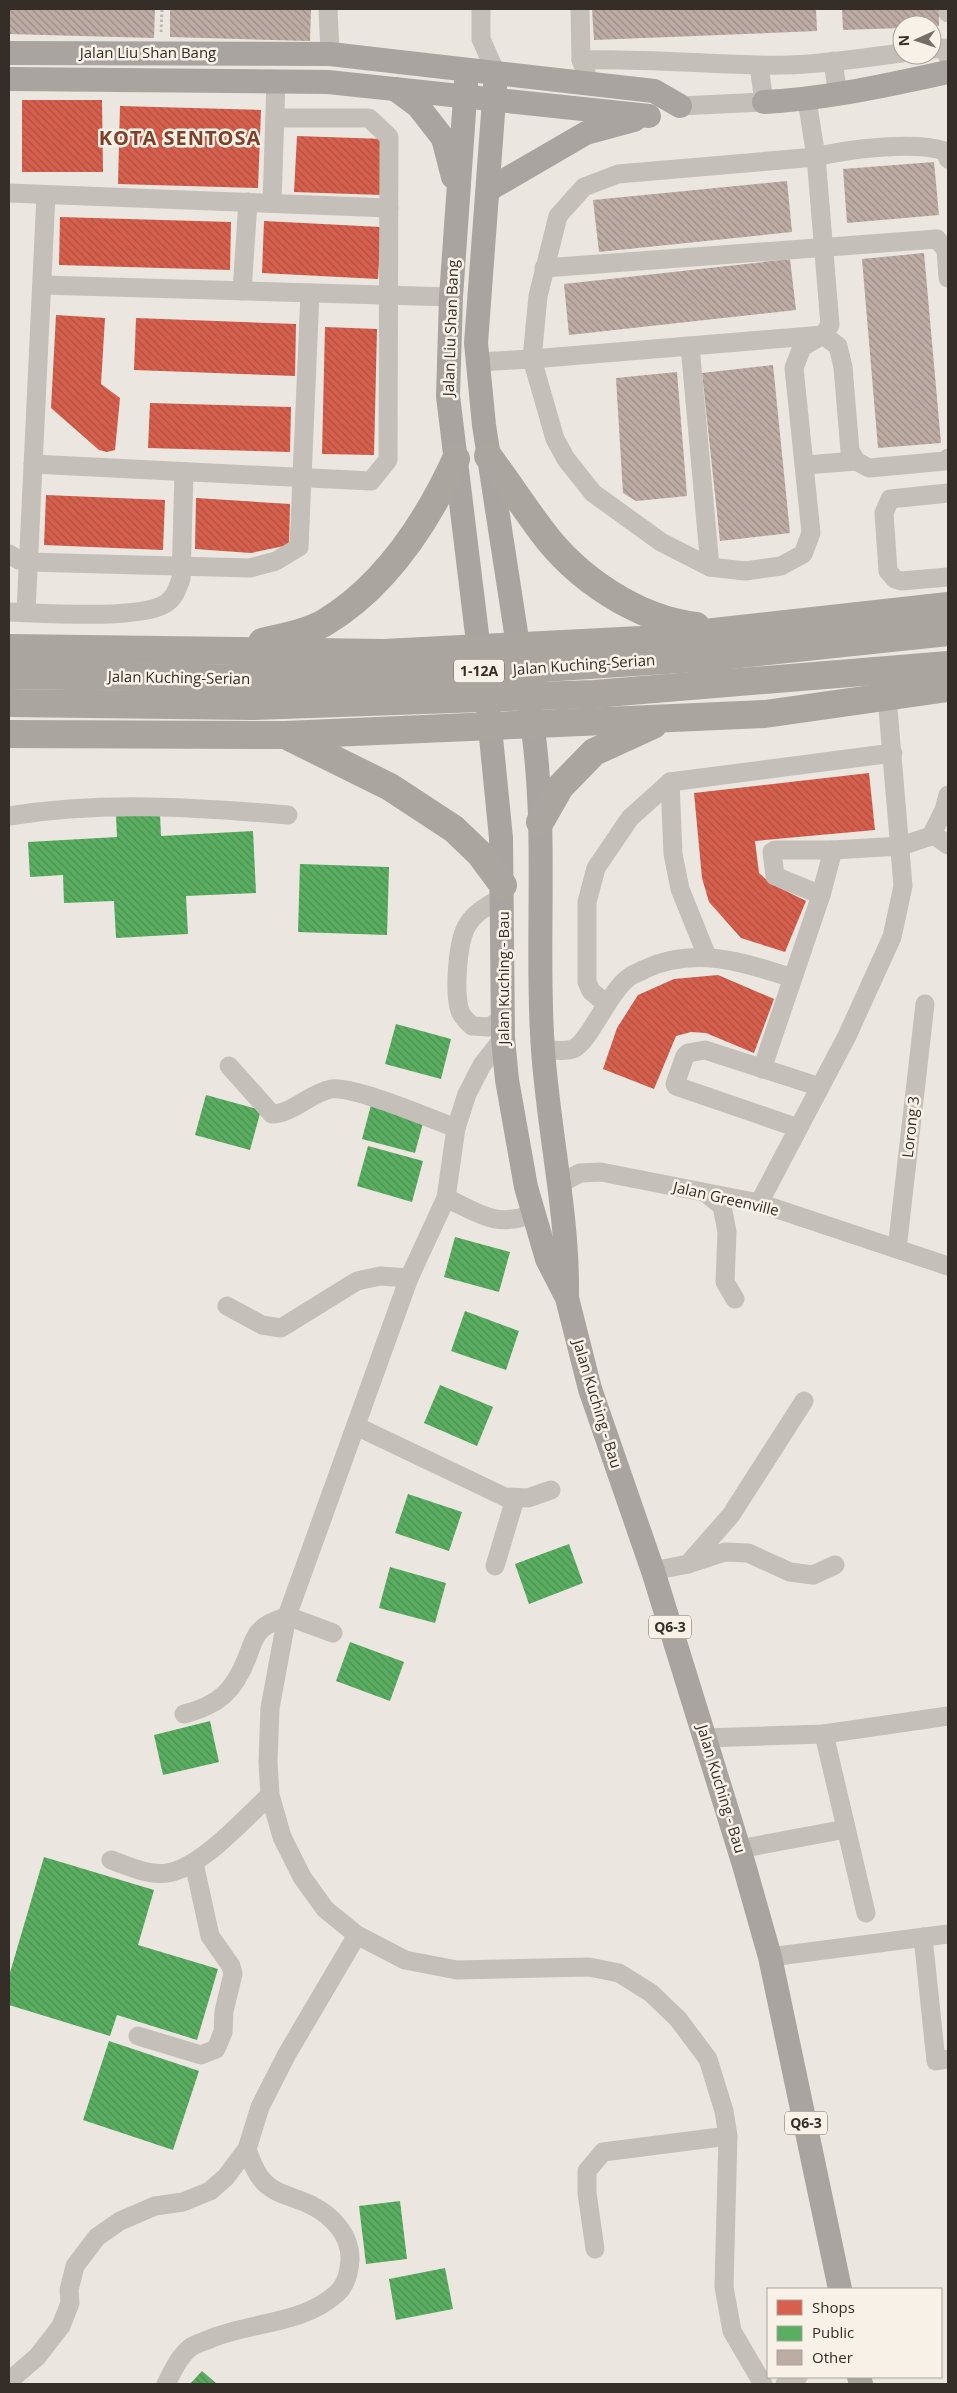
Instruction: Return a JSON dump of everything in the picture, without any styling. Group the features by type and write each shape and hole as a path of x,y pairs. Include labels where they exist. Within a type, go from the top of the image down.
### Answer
{"highway":[{"path":"488,456 541,531 587,577 622,600 655,617 685,624 734,630"},
{"path":"227,651 301,632 323,623 350,605 398,559 442,490 456,458"},
{"path":"9,648 384,653 478,649 641,640 948,606"},
{"name":"Jalan Kuching-Serian","path":"9,675 258,679 512,670 712,657 948,632"},
{"name":"Jalan Kuching-Serian","path":"9,703 253,706 594,694 948,665"},
{"path":"9,734 285,735 668,719 765,714 948,688"},
{"path":"540,822 560,787 594,752 668,719"},
{"path":"285,735 390,786 454,829 480,854 503,895"}],"main road":[{"name":"Jalan Liu Shan Bang","path":"9,53 330,54 654,92 680,106"},
{"name":"Jalan Liu Shan Bang","path":"467,70 447,355 448,396 478,649"},
{"name":"Jalan Liu Shan Bang","path":"764,102 838,96 948,72"},
{"name":"Jalan Liu Shan Bang","path":"496,73 476,343 488,456 518,646"},
{"name":"Jalan Liu Shan Bang","path":"9,79 328,82 649,116 680,106"},
{"path":"395,89 418,106 442,138 458,195"},
{"path":"488,190 586,133 649,116"},
{"name":"Jalan Kuching - Bau","path":"518,646 532,724 539,788 539,952 542,1049 568,1254 567,1298"},
{"name":"Jalan Kuching - Bau","path":"478,649 490,726 502,838 503,1028 509,1097 532,1214 547,1259 567,1298 590,1389 653,1571 706,1738 770,1957 840,2288"}],"street":[{"path":"328,9 330,54"},
{"path":"481,9 481,39 496,73"},
{"path":"580,9 581,60 591,84"},
{"path":"467,70 481,39"},
{"path":"581,60 614,59 759,66 833,61 892,54"},
{"path":"833,61 838,96"},
{"path":"759,66 764,102"},
{"path":"272,203 276,81"},
{"path":"807,100 816,157 830,325 823,335 802,347 794,368 806,465 811,533 803,554 782,566 745,571 710,567 661,542 593,493 566,459 555,439 532,359 538,296 558,216 584,187 618,174 816,157 914,146 932,147 945,151 948,160"},
{"name":"Jalan Liu Shan Bang","path":"680,106 764,102"},
{"path":"33,464 371,482 388,460 389,138 369,118 275,118"},
{"path":"9,193 389,208"},
{"path":"46,195 28,562 17,612 105,614 164,605 175,595 181,579 184,472"},
{"path":"242,291 248,202"},
{"path":"544,268 937,239 945,240 948,278"},
{"path":"42,286 451,297"},
{"path":"9,554 19,560 28,562 250,568 276,561 299,547 310,293"},
{"path":"477,362 823,335 838,346 843,368 850,451 856,462"},
{"path":"690,346 710,567"},
{"path":"806,465 856,462 869,468 945,461 948,458"},
{"path":"948,493 890,499 884,513 888,571 895,579 901,581 948,577"},
{"path":"759,1203 847,1036 892,937 903,886 887,697"},
{"path":"605,1003 590,991 587,982 587,902 596,868 630,818 670,782 893,753"},
{"path":"670,782 673,854 680,889 707,956"},
{"path":"931,836 944,810 948,795"},
{"path":"9,816 85,808 134,806 190,807 288,816"},
{"path":"820,895 773,875 772,852 775,850 833,850 901,846 931,836 937,837 948,845"},
{"path":"762,1069 820,895 833,850"},
{"path":"503,895 479,911 467,924 461,941 458,996 460,1013 472,1026 503,1028 467,1094 456,1128 446,1198 408,1278 356,1426 319,1522 287,1616 270,1708 268,1762 270,1795 282,1837 302,1877 325,1908 356,1935 405,1960 458,1970 590,1967 619,1974 651,1992 678,2019 708,2059 724,2111 728,2136 724,2287 732,2331 763,2384"},
{"path":"542,1049 571,1050 580,1045 605,1003 628,977 663,960 707,956 742,961 792,978"},
{"name":"Lorong 3","path":"897,1249 925,1004"},
{"path":"798,1128 679,1088 675,1084 688,1053 706,1050 820,1087"},
{"path":"229,1066 272,1114 280,1114 314,1093 334,1088 353,1090 456,1128"},
{"name":"Jalan Greenville","path":"559,1184 580,1173 601,1172 759,1203 948,1266"},
{"path":"707,1194 722,1206 727,1232 725,1282 735,1299"},
{"path":"446,1198 498,1221 510,1221 532,1214"},
{"path":"227,1306 262,1325 281,1328 313,1310 357,1281 380,1276 408,1278"},
{"path":"688,1564 731,1515 804,1401"},
{"path":"356,1426 489,1491 515,1499 528,1498 551,1490"},
{"path":"495,1566 515,1499"},
{"path":"653,1571 688,1564 725,1552 748,1553 790,1572 813,1575 835,1565"},
{"path":"184,1714 202,1709 227,1693 240,1676 256,1634 267,1625 287,1616 333,1633"},
{"path":"706,1738 824,1734 948,1716"},
{"path":"824,1734 866,1913"},
{"path":"111,1860 142,1871 167,1874 194,1863 270,1795"},
{"path":"739,1849 846,1829"},
{"path":"138,2036 201,2055 216,2049 223,2032 224,2011 232,1974 231,1966 210,1936 194,1863"},
{"path":"770,1957 948,1934"},
{"path":"9,2381 37,2357 61,2326 70,2304 69,2290 75,2266 97,2237 120,2220 155,2206 183,2202 210,2191 226,2177 247,2148 260,2107 287,2054 356,1935"},
{"path":"923,1937 942,2060"},
{"path":"595,2249 587,2193 588,2171 603,2152 728,2136"},
{"path":"166,2384 177,2363 192,2346 220,2335 300,2314 326,2304 343,2289 350,2267 350,2249 344,2233 327,2215 312,2205 278,2192 265,2183 256,2171 247,2148"},
{"path":"785,2384 796,2378"}],"building: Shops":[{"path":"22,100 102,100 103,172 22,172"},
{"path":"120,106 261,110 258,188 118,184"},
{"path":"297,136 384,139 382,195 294,192"},
{"path":"60,217 231,222 230,270 59,265"},
{"path":"264,221 381,227 378,279 262,273"},
{"path":"56,315 105,318 101,384 120,398 115,450 107,452 99,450 51,408"},
{"path":"136,318 296,324 295,376 134,370"},
{"path":"325,327 377,329 374,455 322,454"},
{"path":"150,403 291,407 290,452 148,448"},
{"path":"46,495 165,500 163,550 44,545"},
{"path":"196,498 290,504 289,545 251,553 195,549"},
{"path":"869,773 875,830 755,841 759,873 770,883 806,901 785,952 741,938 709,902 702,878 694,793"},
{"path":"718,975 774,999 754,1053 706,1033 691,1032 676,1036 654,1089 603,1069 617,1028 638,995 674,979"}],"building: Public":[{"path":"160,814 161,836 253,831 256,893 186,896 188,934 116,938 114,901 64,903 63,875 30,877 28,842 117,837 116,816"},
{"path":"300,864 389,867 387,935 298,932"},
{"path":"396,1024 451,1039 441,1079 385,1064"},
{"path":"206,1095 261,1110 250,1150 195,1135"},
{"path":"371,1105 424,1119 415,1153 362,1139"},
{"path":"368,1146 423,1161 412,1202 357,1186"},
{"path":"455,1237 510,1252 499,1292 444,1277"},
{"path":"465,1311 519,1331 506,1370 451,1351"},
{"path":"440,1385 493,1407 477,1446 424,1423"},
{"path":"408,1494 462,1512 449,1551 395,1533"},
{"path":"569,1544 583,1583 529,1604 515,1564"},
{"path":"390,1567 446,1583 435,1623 379,1608"},
{"path":"350,1642 404,1662 390,1701 336,1681"},
{"path":"210,1721 219,1762 163,1775 154,1735"},
{"path":"44,1857 154,1890 138,1945 218,1969 197,2040 117,2015 110,2036 9,2005 9,1976"},
{"path":"109,2041 199,2071 173,2150 83,2120"},
{"path":"400,2201 407,2259 366,2264 359,2206"},
{"path":"445,2268 453,2309 396,2320 389,2279"},
{"path":"202,2371 217,2384 190,2384"}],"building: Other":[{"path":"9,9 155,9 154,38 9,34"},
{"path":"170,9 311,9 310,41 170,37"},
{"path":"592,9 816,9 817,31 594,40"},
{"path":"842,9 939,9 939,15 892,15 892,28 843,30"},
{"path":"934,162 939,215 847,223 843,169"},
{"path":"787,181 792,232 599,252 593,200"},
{"path":"924,253 941,443 878,448 862,259"},
{"path":"790,259 796,310 569,335 564,284"},
{"path":"773,365 790,533 720,541 702,373"},
{"path":"677,372 687,496 636,501 623,493 616,378"}],"district":[{"name":"KOTA SENTOSA","path":"180,138"}]}
